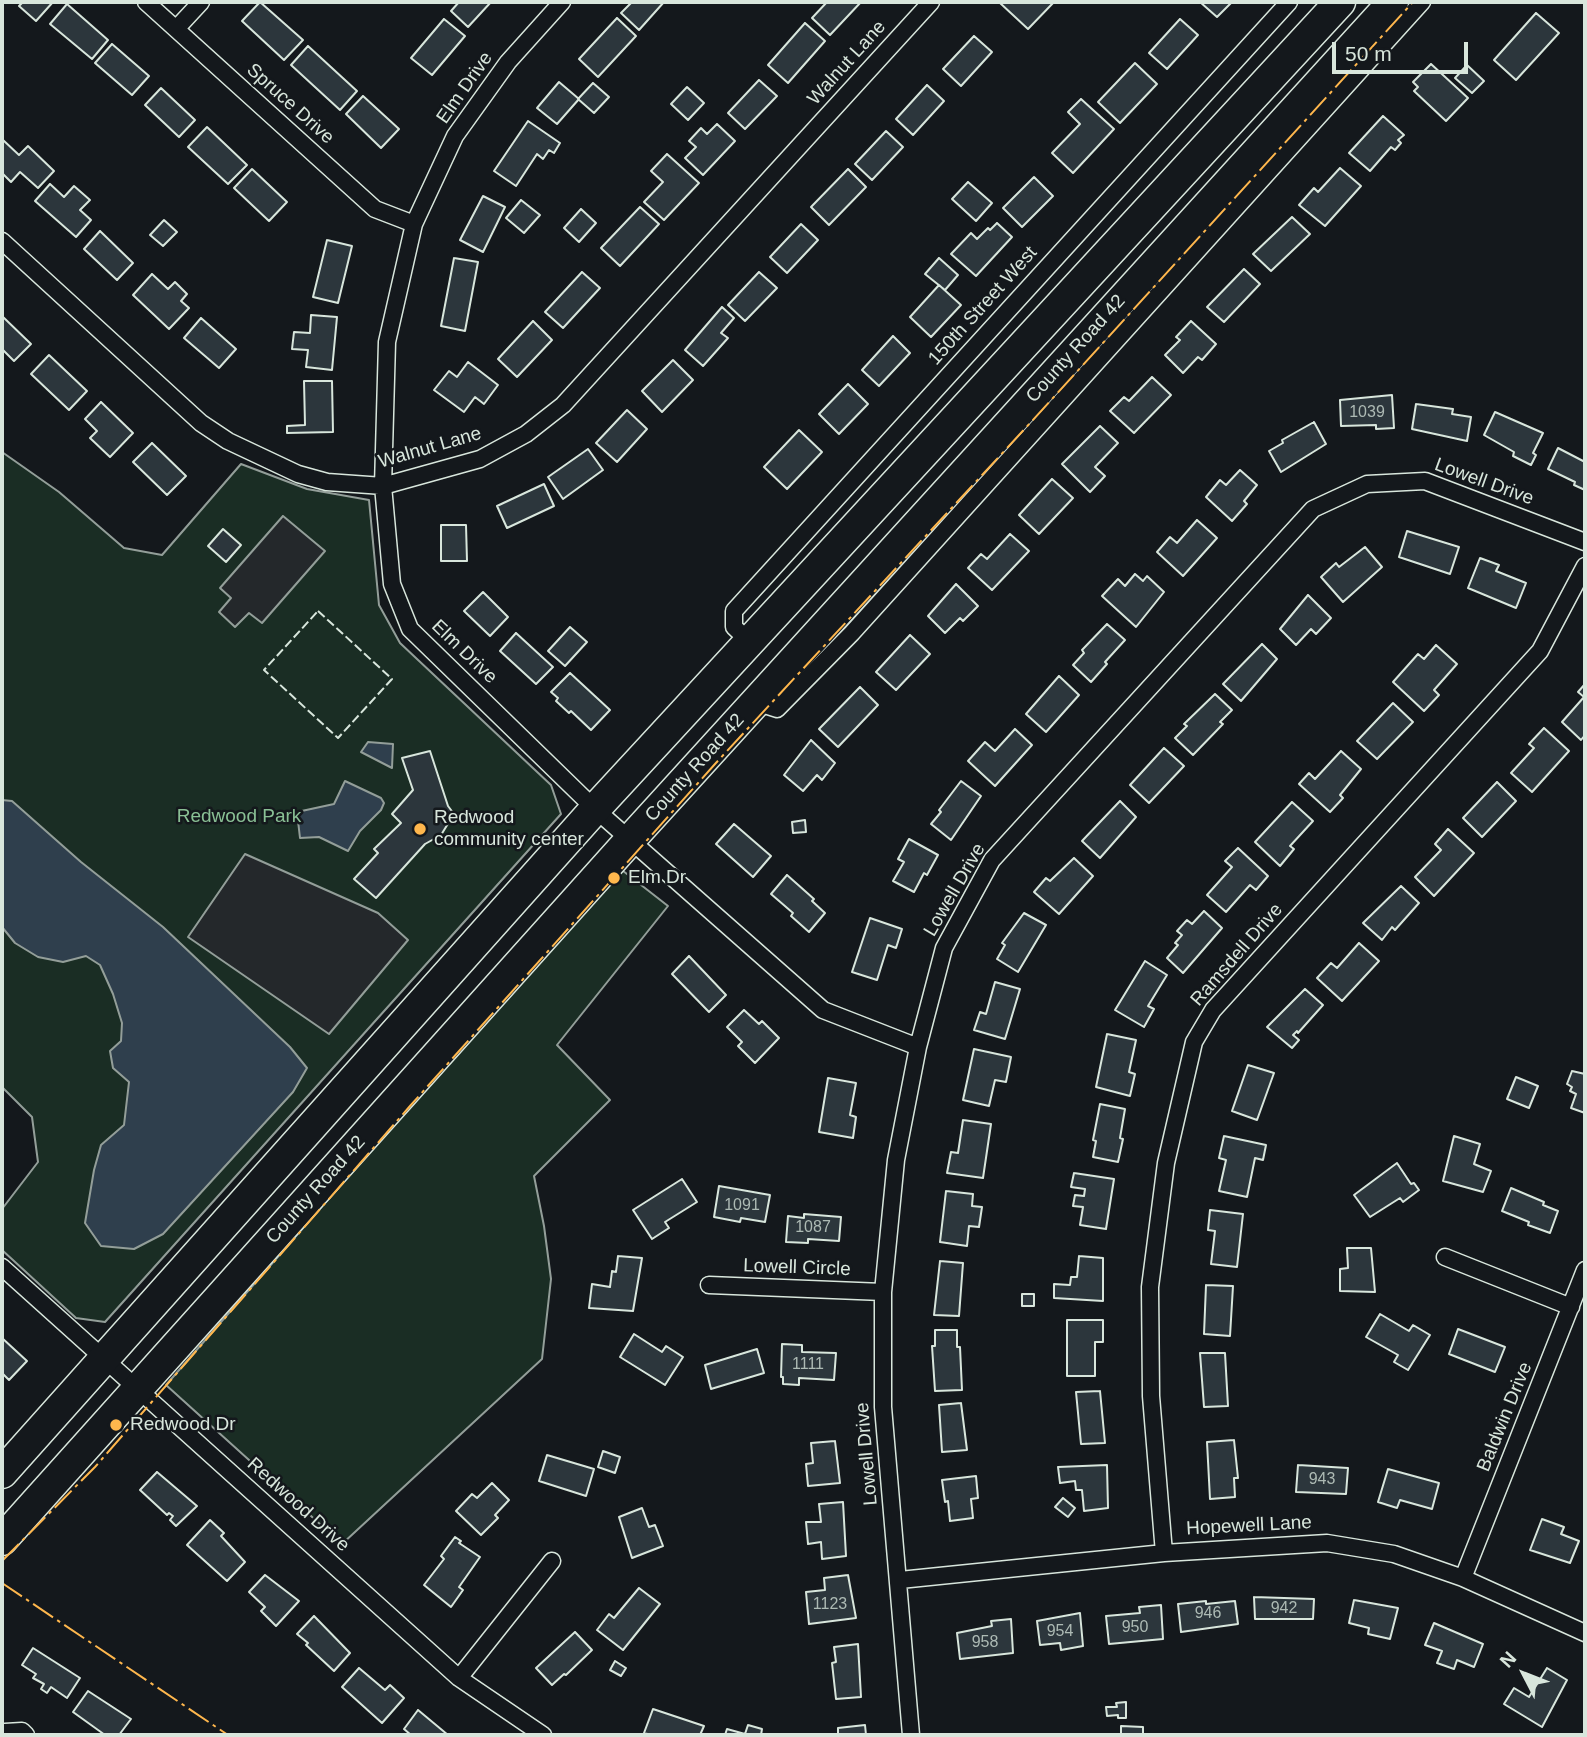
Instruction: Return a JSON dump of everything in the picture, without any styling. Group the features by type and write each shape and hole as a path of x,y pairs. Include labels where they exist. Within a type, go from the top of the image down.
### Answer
{"highway":[{"path":"2,1473 596,808 1340,2"},
{"name":"County Road 42","path":"2,1540 630,840 1393,2"}],"street":[{"name":"Spruce Drive","path":"146,2 376,209 414,224"},
{"path":"176,29 201,2"},
{"name":"Elm Drive","path":"562,2 508,62 456,136 414,224 387,342 383,486 392,584 410,629 630,840 823,1010 918,1047"},
{"name":"Walnut Lane","path":"2,241 201,423 228,441 262,459 308,477 327,482 383,486 480,459 526,434 563,405 931,2"},
{"name":"150th Street West","path":"750,642 734,627 734,611 1289,2"},
{"path":"755,702 777,709 852,633 1422,2"},
{"name":"Lowell Drive","path":"911,1735 900,1580 883,1407 883,1293 896,1160 918,1047 944,948 992,860 1313,509 1367,484 1425,481 1585,542"},
{"name":"Ramsdell Drive","path":"1164,1553 1150,1396 1150,1287 1166,1163 1194,1042 1213,1010 1540,651 1585,565"},
{"path":"1445,1257 1571,1307"},
{"name":"Redwood Drive","path":"2,1268 460,1678 543,1735"},
{"name":"Baldwin Drive","path":"1464,1578 1585,1270"},
{"name":"Lowell Circle","path":"709,1285 883,1293"},
{"name":"Hopewell Lane","path":"900,1580 1164,1553 1327,1543 1394,1554 1464,1578 1585,1633"},
{"path":"460,1678 552,1561"},
{"path":"3,1735 5,1732 22,1731 26,1735"}],"green space":[{"name":"Redwood Park","path":"2,452 59,492 124,548 162,555 241,464 307,489 369,500 379,605 400,643 551,785 561,814 105,1322 76,1318 2,1250 2,1209 38,1162 32,1117 2,1087"},
{"path":"618,867 668,906 557,1045 610,1100 534,1176 551,1279 542,1359 342,1544 166,1385"}],"shaded area":[{"path":"283,516 325,551 262,623 249,613 235,627 219,612 231,598 220,588"},
{"path":"245,854 378,913 408,940 329,1034 188,937"}],"water":[{"path":"368,742 393,744 392,768 361,752"},
{"path":"345,781 381,798 384,803 381,810 360,831 348,851 319,837 300,838 297,812 334,804"},
{"path":"2,800 12,801 81,862 163,927 290,1047 307,1068 293,1092 163,1234 134,1249 101,1246 85,1223 101,1145 124,1125 129,1082 113,1068 110,1051 121,1041 122,1023 100,965 86,956 63,962 38,957 15,943 2,927"}],"building":[{"path":"23,2 53,2 36,21 19,6"},
{"path":"260,2 303,40 284,60 242,21"},
{"path":"459,2 491,2 468,27 451,11"},
{"path":"632,2 664,2 639,30 621,13"},
{"path":"827,2 861,2 830,35 812,18"},
{"path":"1054,2 1028,29 1000,3"},
{"path":"1200,2 1232,2 1217,17"},
{"path":"67,4 108,40 92,59 50,24"},
{"path":"1536,13 1559,33 1516,80 1494,60"},
{"path":"617,18 636,36 598,77 579,59"},
{"path":"444,19 465,36 432,75 411,58"},
{"path":"1180,19 1198,35 1167,69 1149,53"},
{"path":"805,23 825,41 788,83 768,65"},
{"path":"974,36 992,52 961,86 943,69"},
{"path":"112,44 149,76 132,95 95,63"},
{"path":"308,46 357,91 340,110 291,65"},
{"path":"1135,63 1157,84 1120,123 1098,102"},
{"path":"1431,64 1468,98 1446,121 1414,91 1418,87 1413,82"},
{"path":"1467,65 1484,81 1472,93 1455,78"},
{"path":"759,80 777,96 745,129 728,113"},
{"path":"559,82 579,99 557,124 537,108"},
{"path":"593,83 609,97 594,113 578,99"},
{"path":"927,85 944,101 913,135 896,119"},
{"path":"687,87 704,103 688,120 671,104"},
{"path":"161,88 195,120 179,137 145,105"},
{"path":"363,96 399,129 381,148 346,114"},
{"path":"1081,99 1114,129 1073,173 1052,153 1080,124 1068,112"},
{"path":"1383,116 1404,135 1398,140 1401,143 1395,150 1391,147 1370,171 1349,153"},
{"path":"528,121 560,143 554,153 549,150 543,159 537,154 516,186 494,171"},
{"path":"717,124 735,141 703,175 685,158 696,147 689,141 701,128 707,134"},
{"path":"207,127 247,165 228,184 188,147"},
{"path":"886,131 903,147 872,180 855,164"},
{"path":"3,140 19,155 28,146 54,171 38,188 20,172 11,182 2,173"},
{"path":"667,154 699,183 664,220 644,202 663,182 651,171"},
{"path":"1340,168 1361,186 1325,226 1299,205 1314,188 1318,192"},
{"path":"252,169 287,202 269,221 234,188"},
{"path":"848,169 866,187 829,225 811,207"},
{"path":"1034,177 1053,196 1022,227 1003,208"},
{"path":"968,182 992,203 976,221 952,199"},
{"path":"50,184 64,197 74,186 90,200 80,210 91,220 76,237 35,201"},
{"path":"483,196 505,207 483,252 460,240"},
{"path":"521,200 540,215 524,233 506,218"},
{"path":"640,207 659,224 620,266 601,248"},
{"path":"581,209 596,223 579,242 564,228"},
{"path":"1292,217 1310,234 1271,271 1253,254"},
{"path":"164,220 177,232 163,246 150,235"},
{"path":"997,223 1012,237 976,276 951,254 971,233 977,239"},
{"path":"801,224 818,240 787,273 770,257"},
{"path":"100,231 133,263 117,280 84,249"},
{"path":"327,240 352,246 338,303 313,297"},
{"path":"454,258 478,262 465,331 441,326"},
{"path":"939,258 958,275 945,290 925,274"},
{"path":"1244,269 1260,284 1224,322 1207,307"},
{"path":"582,272 600,288 563,328 545,312"},
{"path":"759,272 777,288 745,321 728,305"},
{"path":"152,274 168,289 175,282 187,294 181,301 189,308 169,329 133,295"},
{"path":"939,285 961,305 931,337 910,317"},
{"path":"722,307 734,318 721,333 728,338 703,366 685,350"},
{"path":"311,315 337,317 332,370 306,367 308,350 292,349 294,332 310,333"},
{"path":"2,316 31,344 14,361 2,349"},
{"path":"201,318 236,349 219,368 184,338"},
{"path":"533,321 552,340 517,377 498,359"},
{"path":"1191,321 1216,344 1202,360 1198,357 1183,373 1165,355 1180,340 1176,337"},
{"path":"893,336 910,353 879,386 862,370"},
{"path":"49,355 87,391 69,410 31,374"},
{"path":"673,360 693,380 662,412 642,391"},
{"path":"468,362 498,385 484,404 475,397 464,412 434,390 449,371 457,377"},
{"path":"1152,377 1171,395 1134,433 1110,411 1124,397 1129,401"},
{"path":"304,381 332,381 333,432 287,433 287,426 305,425"},
{"path":"848,384 868,404 839,434 819,414"},
{"path":"1392,395 1394,428 1376,429 1376,425 1341,426 1340,400"},
{"path":"101,402 133,433 110,457 90,438 97,431 85,419"},
{"path":"1416,404 1453,409 1452,414 1471,417 1467,441 1412,429"},
{"path":"627,410 647,429 617,462 596,443"},
{"path":"1495,412 1543,433 1533,453 1536,455 1531,465 1484,435"},
{"path":"1314,422 1326,444 1281,472 1269,451 1283,443 1282,440"},
{"path":"1100,426 1118,443 1095,467 1105,476 1090,492 1062,464"},
{"path":"799,430 822,452 787,489 764,467"},
{"path":"152,443 186,476 167,495 133,462"},
{"path":"1558,448 1585,462 1585,490 1548,469"},
{"path":"588,449 603,470 563,499 548,477"},
{"path":"1240,470 1257,485 1244,501 1247,504 1232,521 1206,497 1220,480 1226,485"},
{"path":"1052,479 1073,498 1039,534 1019,515"},
{"path":"544,484 554,506 507,528 497,506"},
{"path":"1197,520 1217,538 1183,576 1157,552 1170,537 1177,543"},
{"path":"441,525 466,525 467,561 441,561"},
{"path":"223,529 241,545 226,562 208,546"},
{"path":"1407,531 1459,547 1450,574 1399,557"},
{"path":"1010,534 1029,551 992,590 968,568 981,554 987,559"},
{"path":"1365,547 1382,567 1343,602 1321,577 1336,563 1339,567"},
{"path":"1480,558 1499,565 1496,571 1526,583 1516,608 1468,588"},
{"path":"1135,574 1143,581 1147,576 1164,592 1136,627 1102,596 1118,579 1125,586"},
{"path":"956,584 978,606 963,621 960,618 945,633 928,616"},
{"path":"483,592 508,617 490,636 464,611"},
{"path":"1308,595 1331,618 1316,634 1311,629 1296,645 1280,629"},
{"path":"1107,624 1125,640 1091,682 1073,665 1084,653 1082,650"},
{"path":"570,627 587,642 565,666 548,651"},
{"path":"516,633 553,667 536,684 500,651"},
{"path":"910,635 930,654 896,690 876,672"},
{"path":"1262,644 1277,659 1241,701 1223,684"},
{"path":"1436,645 1457,664 1434,690 1439,695 1424,711 1393,682 1418,654 1424,659"},
{"path":"570,673 610,710 591,730 556,701 558,698 551,692"},
{"path":"1059,676 1079,695 1046,732 1026,714"},
{"path":"1585,684 1585,735 1581,740 1562,722 1584,697 1578,692"},
{"path":"860,687 878,705 838,747 819,729"},
{"path":"1215,694 1232,710 1220,722 1223,724 1193,755 1175,738 1187,726 1184,724"},
{"path":"1393,703 1413,722 1377,759 1357,741"},
{"path":"1544,728 1569,751 1532,792 1511,773 1534,748 1529,744"},
{"path":"1015,729 1032,745 995,786 968,761 985,742 995,751"},
{"path":"811,740 835,763 822,780 817,775 803,791 784,775"},
{"path":"1164,748 1184,766 1149,803 1130,785"},
{"name":"Redwood community center","path":"430,751 448,806 454,814 441,835 425,844 376,898 354,879 378,853 374,849 401,823 392,814 413,790 402,758"},
{"path":"1341,751 1361,769 1340,795 1343,798 1330,812 1299,784 1309,773 1315,779"},
{"path":"961,781 981,796 951,840 931,824"},
{"path":"1497,782 1516,801 1482,837 1463,818"},
{"path":"1120,801 1136,817 1100,858 1082,841"},
{"path":"1292,802 1313,821 1290,846 1294,849 1280,866 1255,842"},
{"path":"805,820 806,832 793,833 792,822"},
{"path":"734,824 771,856 753,877 716,844"},
{"path":"1448,829 1474,853 1434,896 1415,877 1441,850 1435,844"},
{"path":"909,839 938,855 914,892 893,881 904,862 898,859"},
{"path":"1238,848 1268,876 1256,890 1250,885 1226,912 1207,895 1232,867 1225,861"},
{"path":"1074,858 1093,876 1059,914 1034,892 1046,878 1050,881"},
{"path":"787,875 814,899 812,901 825,913 809,932 791,916 793,913 771,894"},
{"path":"1401,886 1419,903 1395,930 1392,927 1382,940 1363,923"},
{"path":"1204,911 1222,928 1183,973 1167,958 1178,945 1175,943 1182,935 1177,931 1187,920 1192,924"},
{"path":"1024,913 1046,925 1018,972 997,959 1005,945 1002,943"},
{"path":"870,918 902,929 896,948 888,945 877,980 852,972"},
{"path":"1359,943 1379,961 1342,1001 1317,978 1331,963 1337,968"},
{"path":"689,956 726,995 709,1012 672,974"},
{"path":"1145,961 1167,975 1148,1006 1154,1009 1144,1027 1115,1010"},
{"path":"995,982 1020,989 1005,1039 974,1030 980,1012 986,1014"},
{"path":"1305,989 1323,1005 1298,1033 1297,1031 1293,1035 1299,1040 1292,1048 1267,1027"},
{"path":"744,1010 759,1024 762,1021 779,1038 755,1063 738,1046 742,1042 727,1027"},
{"path":"1107,1034 1136,1040 1129,1072 1135,1074 1130,1096 1096,1087"},
{"path":"974,1049 1011,1057 1006,1082 995,1080 989,1106 963,1100"},
{"path":"1248,1065 1274,1073 1257,1120 1232,1111"},
{"path":"1572,1071 1585,1074 1585,1113 1571,1108 1576,1094 1570,1091 1572,1087 1567,1084"},
{"path":"1516,1077 1538,1086 1529,1108 1507,1099"},
{"path":"828,1078 856,1083 850,1115 856,1117 853,1138 819,1132"},
{"path":"1100,1104 1125,1109 1118,1162 1093,1157 1096,1141 1093,1140"},
{"path":"963,1120 991,1124 983,1178 947,1173 951,1152 958,1153"},
{"path":"1224,1136 1266,1145 1263,1160 1255,1158 1247,1197 1219,1191 1226,1160 1219,1158"},
{"path":"1454,1136 1480,1144 1474,1164 1491,1171 1483,1192 1443,1181"},
{"path":"1397,1163 1411,1184 1414,1183 1419,1190 1403,1202 1400,1198 1370,1217 1354,1195"},
{"path":"1074,1173 1114,1179 1106,1229 1080,1225 1083,1207 1073,1206 1075,1195 1084,1196 1085,1189 1071,1187"},
{"path":"682,1179 697,1202 665,1222 669,1228 652,1239 633,1210"},
{"path":"719,1186 770,1195 765,1222 741,1218 740,1222 714,1217"},
{"path":"1511,1188 1558,1211 1550,1233 1502,1211"},
{"path":"946,1191 973,1194 972,1206 982,1207 979,1227 969,1226 967,1246 940,1242"},
{"path":"1210,1210 1243,1214 1237,1267 1211,1264 1215,1231 1208,1230"},
{"path":"804,1214 841,1217 839,1241 808,1239 808,1243 786,1242 788,1216 804,1218"},
{"path":"1347,1248 1371,1248 1375,1292 1340,1291 1340,1269 1348,1268"},
{"path":"618,1256 642,1258 633,1311 589,1308 592,1284 610,1287"},
{"path":"1079,1256 1103,1258 1103,1301 1054,1298 1054,1284 1070,1285 1071,1277 1077,1277"},
{"path":"940,1261 963,1263 959,1316 934,1315"},
{"path":"1206,1285 1233,1286 1230,1336 1204,1334"},
{"path":"1022,1294 1034,1294 1034,1306 1022,1306"},
{"path":"1380,1314 1409,1331 1413,1325 1430,1335 1408,1370 1394,1362 1398,1355 1366,1337"},
{"path":"1067,1320 1103,1320 1103,1342 1095,1342 1095,1376 1067,1376"},
{"path":"1458,1329 1505,1347 1495,1372 1449,1354"},
{"path":"935,1330 957,1330 962,1390 935,1391 932,1346 935,1346"},
{"path":"634,1334 662,1352 666,1346 683,1357 665,1385 620,1357"},
{"path":"2,1338 27,1361 9,1380 2,1373"},
{"path":"782,1344 802,1345 802,1352 836,1353 834,1380 799,1378 799,1385 783,1384"},
{"path":"757,1349 764,1373 711,1389 705,1365"},
{"path":"1200,1353 1225,1353 1228,1406 1204,1407"},
{"path":"1100,1391 1105,1443 1081,1444 1076,1392"},
{"path":"961,1403 967,1450 942,1452 939,1405"},
{"path":"1234,1440 1238,1478 1234,1478 1235,1497 1210,1499 1207,1442"},
{"path":"835,1441 840,1483 808,1486 806,1464 813,1463 811,1443"},
{"path":"603,1451 620,1457 615,1473 598,1467"},
{"path":"547,1455 594,1469 586,1496 539,1481"},
{"path":"1107,1465 1108,1508 1084,1511 1082,1490 1076,1490 1075,1481 1060,1483 1058,1467"},
{"path":"1298,1465 1348,1468 1346,1494 1296,1492"},
{"path":"1388,1469 1439,1483 1432,1509 1400,1500 1397,1508 1378,1502"},
{"path":"157,1472 197,1506 176,1526 170,1520 173,1516 169,1513 167,1515 140,1490"},
{"path":"976,1476 978,1498 971,1499 973,1518 950,1521 942,1480"},
{"path":"492,1483 509,1500 495,1515 498,1518 481,1535 456,1511 472,1494 477,1498"},
{"path":"1063,1498 1075,1508 1068,1517 1055,1507"},
{"path":"843,1502 846,1556 822,1559 821,1542 808,1544 806,1522 821,1522 819,1504"},
{"path":"642,1508 649,1527 655,1525 663,1546 632,1558 619,1517"},
{"path":"1542,1519 1564,1527 1561,1534 1579,1541 1570,1563 1530,1550"},
{"path":"210,1520 224,1533 221,1536 245,1562 227,1581 187,1545"},
{"path":"455,1537 461,1541 459,1543 480,1557 459,1587 463,1590 451,1607 424,1585 444,1559 441,1556"},
{"path":"265,1575 299,1601 276,1626 261,1611 265,1607 249,1592"},
{"path":"848,1575 856,1618 809,1624 806,1592 825,1590 824,1578"},
{"path":"639,1588 660,1604 623,1650 597,1630 609,1614 614,1618"},
{"path":"1254,1597 1314,1599 1313,1619 1255,1619"},
{"path":"1354,1600 1398,1608 1390,1639 1368,1634 1369,1628 1349,1623"},
{"path":"1206,1601 1206,1604 1235,1601 1238,1624 1181,1632 1178,1604"},
{"path":"1161,1605 1163,1639 1109,1644 1106,1616 1140,1613 1139,1607"},
{"path":"1080,1613 1083,1646 1061,1650 1060,1643 1040,1645 1037,1621"},
{"path":"314,1616 350,1653 334,1671 297,1634"},
{"path":"1011,1619 1013,1653 960,1659 957,1633 992,1626 991,1621"},
{"path":"1434,1623 1483,1644 1474,1667 1457,1660 1454,1669 1437,1663 1442,1651 1425,1645"},
{"path":"575,1632 592,1650 552,1685 536,1668"},
{"path":"858,1644 861,1697 836,1699 832,1663 836,1662 834,1647"},
{"path":"33,1648 80,1678 67,1698 51,1687 47,1693 41,1689 44,1684 33,1678 36,1674 22,1665"},
{"path":"615,1661 626,1668 621,1676 610,1670"},
{"path":"359,1668 385,1690 390,1685 404,1698 382,1723 342,1687"},
{"path":"1547,1668 1567,1680 1542,1727 1504,1704 1514,1688 1529,1697"},
{"path":"88,1691 131,1719 119,1735 105,1735 73,1712"},
{"path":"1126,1702 1126,1718 1118,1718 1118,1715 1107,1716 1106,1707 1117,1707 1116,1703"},
{"path":"653,1709 704,1726 700,1735 644,1733"},
{"path":"418,1710 448,1735 411,1735 404,1729"},
{"path":"748,1725 762,1729 761,1735 725,1735 727,1729 745,1734"},
{"path":"865,1725 866,1735 838,1735 838,1728"},
{"path":"1121,1726 1143,1727 1143,1735 1121,1735"}],"fence":[{"path":"318,611 392,679 338,738 264,670 318,611"}],"power":[{"path":"2,1561 95,1467 410,1106 715,764 1413,2"},
{"path":"2,1583 228,1735"}],"place":[{"name":"Redwood community center","path":"420,829"},
{"name":"Elm Dr","path":"614,878"},
{"name":"Redwood Dr","path":"116,1425"}]}
